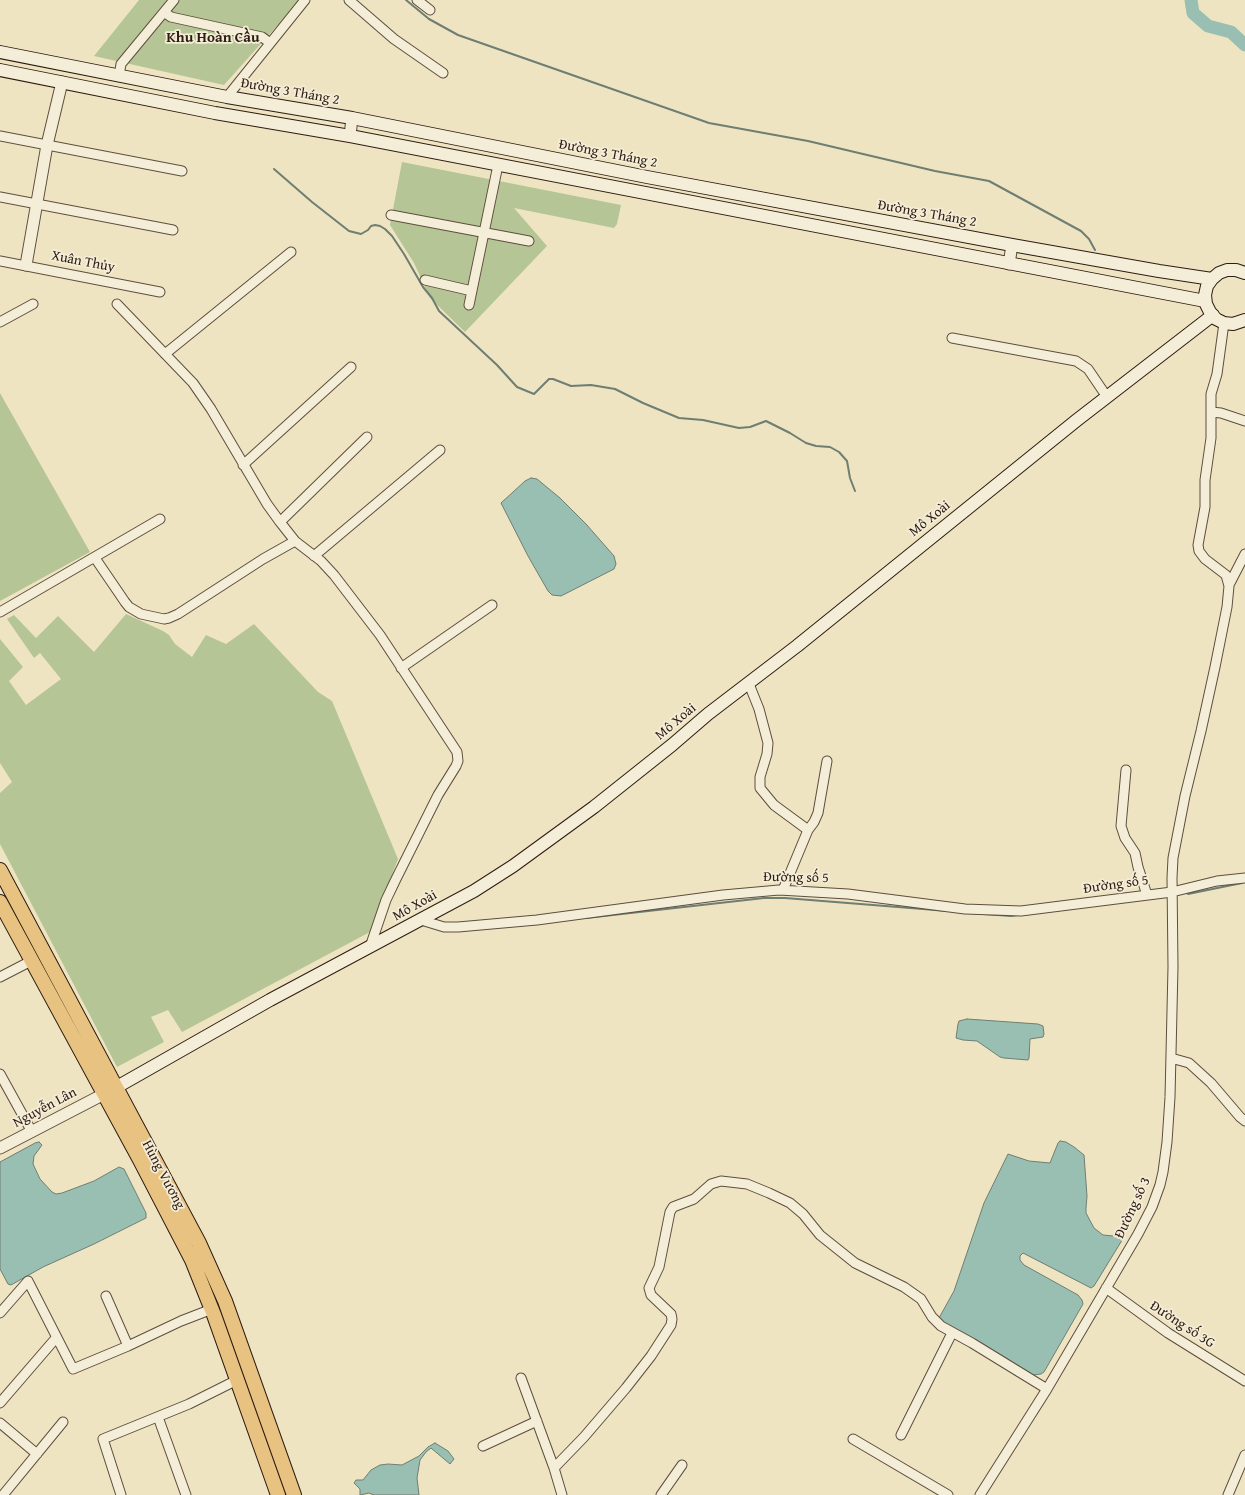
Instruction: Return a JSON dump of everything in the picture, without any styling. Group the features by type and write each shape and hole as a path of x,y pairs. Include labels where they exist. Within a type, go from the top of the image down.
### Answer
{"main road":[{"name":"Đường 3 Tháng 2","path":"0,52 227,97 352,118 647,177 1159,271 1212,279"},
{"path":"0,70 1206,301"},
{"path":"1245,272 1228,270 1219,273 1207,286 1206,301 1213,316 1224,323 1233,324 1245,320"},
{"name":"Mô Xoài","path":"104,1094 270,1000 492,881 594,807 672,745 708,714 749,684 1107,397 1213,316"},
{"name":"Hùng Vương","path":"0,870 165,1177 212,1270 240,1341 294,1495"},
{"name":"Hùng Vương","path":"0,902 192,1260 238,1380 278,1495"}],"street":[{"path":"119,76 121,64 174,0"},
{"path":"227,97 305,0"},
{"path":"349,0 394,39 443,73"},
{"path":"417,0 430,10"},
{"path":"164,12 171,17 262,37 270,43"},
{"path":"26,265 47,145 62,82"},
{"path":"350,136 352,118"},
{"path":"0,136 182,171"},
{"path":"469,305 498,165"},
{"path":"643,193 647,177"},
{"path":"0,197 173,230"},
{"path":"391,215 529,240"},
{"path":"1008,264 1012,244"},
{"path":"165,354 291,252"},
{"name":"Xuân Thủy","path":"0,261 160,292"},
{"path":"425,280 472,291"},
{"path":"0,322 32,304"},
{"path":"117,304 193,383 280,522 295,541 329,569 334,575 380,635 457,752 458,761 407,854 386,900 370,947"},
{"path":"1224,323 1217,374 1210,394 1211,438 1206,480 1205,507 1199,533 1198,548 1205,559 1226,576 1229,586"},
{"path":"952,338 1076,361 1088,369 1107,397"},
{"path":"243,465 351,367"},
{"path":"1211,412 1221,413 1245,421"},
{"path":"280,522 367,437"},
{"path":"314,556 440,450"},
{"path":"0,612 160,519"},
{"path":"95,558 129,607 141,614 164,619 178,614 263,559 295,541"},
{"name":"Đường số 3","path":"980,1495 1047,1389 1106,1288 1146,1219 1160,1185 1167,1142 1171,1058 1173,858 1179,823 1211,687 1229,586 1232,577 1245,554"},
{"path":"401,668 492,605"},
{"path":"749,684 759,709 768,743 767,754 760,777 760,788 774,805 808,830"},
{"path":"783,890 808,830 818,813 828,761"},
{"path":"1126,770 1121,826 1125,838 1135,853 1147,895"},
{"name":"Đường số 5","path":"421,920 444,927 458,927 545,919 723,895 783,890 848,894 965,910 1012,911 1172,892 1217,881 1245,878"},
{"path":"0,977 31,961"},
{"path":"1171,1058 1189,1063 1211,1083 1245,1121"},
{"path":"0,1074 32,1132"},
{"name":"Nguyễn Lân","path":"0,1148 104,1094"},
{"path":"554,1468 584,1437 626,1388 651,1356 670,1325 672,1319 671,1314 651,1295 649,1288 659,1267 670,1212 673,1207 697,1197 707,1187 715,1182 727,1181 747,1184 769,1192 790,1203 803,1214 820,1235 850,1259 868,1270 904,1287 921,1299 936,1322 1047,1389"},
{"path":"0,1313 28,1281 73,1369 212,1309"},
{"name":"Đường số 3G","path":"1106,1288 1168,1333 1245,1381"},
{"path":"106,1296 128,1346"},
{"path":"901,1435 952,1333"},
{"path":"0,1403 56,1338"},
{"path":"520,1378 554,1468 562,1495"},
{"path":"121,1495 103,1439 189,1404 238,1380"},
{"path":"158,1417 186,1495"},
{"path":"483,1446 537,1421"},
{"path":"4,1495 63,1422"},
{"path":"0,1423 37,1454"},
{"path":"854,1439 948,1495"},
{"path":"1228,1495 1245,1455"},
{"path":"661,1495 682,1465"}],"green space":[{"path":"139,0 300,0 224,85 94,56"},
{"path":"402,162 621,205 617,224 614,228 514,208 547,246 465,332 430,298 414,263 390,225"},
{"path":"0,393 90,552 0,601"},
{"path":"126,614 163,631 169,635 175,644 192,657 206,635 226,644 254,624 318,692 332,701 398,859 370,932 182,1032 168,1010 151,1017 164,1042 117,1067 0,844 0,793 12,782 0,763 0,639 23,667 9,681 26,705 61,679 40,653 34,658 7,619 14,615 36,638 58,616 94,652"}],"water":[{"path":"531,478 537,479 560,498 586,524 614,556 616,564 614,569 561,596 552,595 548,591 501,503 525,481"},
{"path":"967,1019 1038,1024 1043,1026 1044,1034 1043,1037 1030,1039 1028,1060 1004,1058 1000,1057 977,1041 956,1038 959,1021"},
{"path":"1060,1141 1066,1142 1084,1155 1087,1196 1086,1213 1094,1228 1103,1235 1124,1237 1094,1286 1091,1288 1023,1253 1020,1256 1020,1260 1024,1265 1078,1295 1083,1304 1044,1372 1041,1374 1032,1375 1001,1355 944,1326 939,1318 954,1291 984,1203 1008,1154 1029,1161 1050,1163"},
{"path":"39,1142 42,1145 34,1156 33,1164 40,1179 52,1192 56,1194 62,1193 94,1181 119,1167 124,1169 146,1213 146,1218 43,1267 11,1285 8,1284 0,1269 0,1162"},
{"path":"435,1443 448,1451 454,1459 450,1464 431,1448 426,1452 420,1460 417,1478 419,1495 374,1495 369,1493 360,1495 360,1489 354,1483 356,1480 363,1480 371,1470 380,1465 402,1465 419,1456 428,1447"}],"waterway":[{"path":"406,0 429,19 458,35 709,123 808,141 935,171 989,181 1081,231 1089,239 1095,250"},
{"path":"1191,0 1193,13 1208,26 1231,32 1245,45"},
{"path":"274,169 312,202 349,231 361,234 368,230 371,226 375,225 385,229 392,236 404,254 439,311 497,365 517,387 534,394 549,379 553,379 571,386 591,385 615,389 679,418 703,420 739,428 750,427 766,421 806,443 816,446 830,447 839,452 847,461 850,478 855,491"},
{"path":"1188,894 1242,883"},
{"path":"586,918 764,898 785,898 948,911"},
{"path":"984,914 1011,916 1018,915"}],"district":[{"name":"Khu Hoàn Cầu","path":"213,38"}]}
